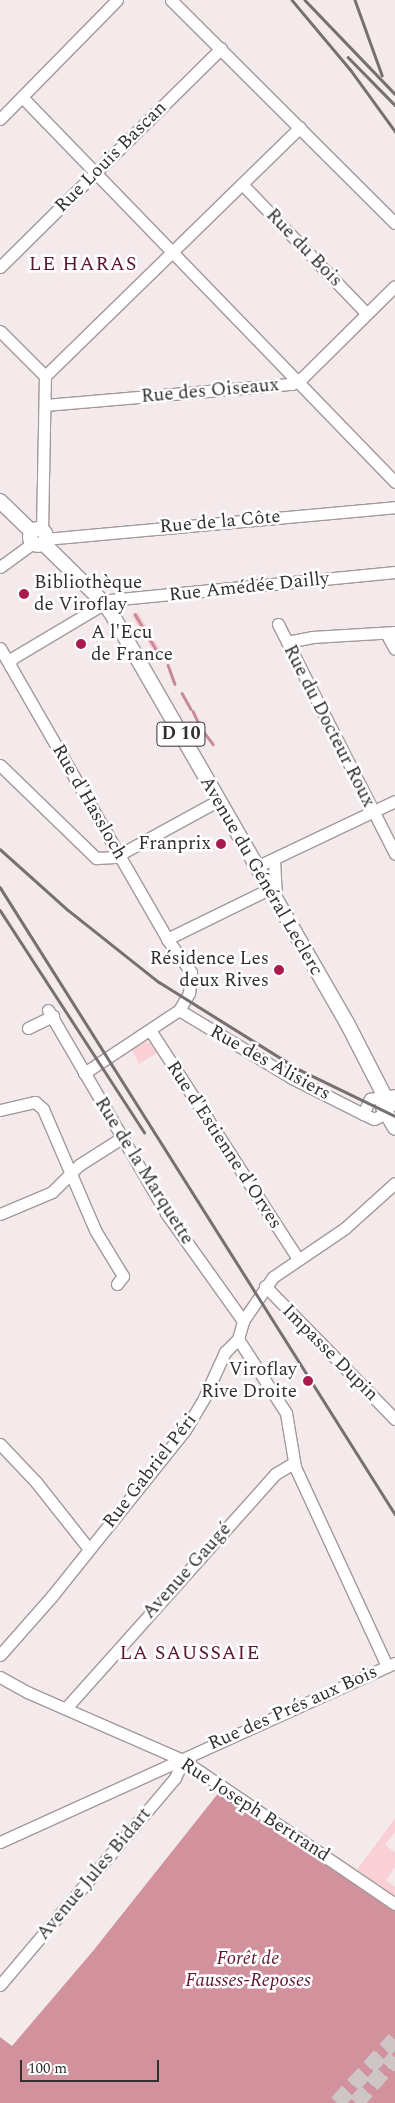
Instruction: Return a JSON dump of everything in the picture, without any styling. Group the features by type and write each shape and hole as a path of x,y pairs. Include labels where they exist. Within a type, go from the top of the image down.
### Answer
{"main road":[{"name":"Avenue du Général Leclerc","path":"0,501 103,602 219,800 390,1102 395,1128"}],"street":[{"path":"0,119 117,0"},
{"path":"171,0 300,126 395,224"},
{"name":"Rue Louis Bascan","path":"0,267 221,48"},
{"path":"22,97 95,174 174,250 395,482"},
{"path":"45,376 300,126"},
{"name":"Rue du Bois","path":"242,184 366,312"},
{"name":"Rue des Oiseaux","path":"45,405 299,381 366,312 395,286"},
{"path":"0,331 45,376 39,538 0,568"},
{"name":"Rue de la Côte","path":"39,538 395,506"},
{"name":"Rue Amédée Dailly","path":"103,602 395,572"},
{"path":"0,672 10,666 11,659 103,602"},
{"name":"Rue du Docteur Roux","path":"278,624 395,854"},
{"path":"287,642 312,637 391,632 395,649"},
{"name":"Rue d'Hassloch","path":"0,648 167,939"},
{"path":"0,765 90,855 105,860 120,855 219,800"},
{"path":"256,867 395,801"},
{"path":"274,859 276,901"},
{"path":"84,1073 179,1010 189,993 192,972 167,939 269,889"},
{"name":"Rue des Alisiers","path":"179,1010 272,1066 363,1114"},
{"name":"Rue de la Marquette","path":"28,1028 51,1013 120,1139 167,1215 243,1321"},
{"name":"Rue d'Estienne d'Orves","path":"150,1030 298,1259"},
{"path":"370,1099 390,1102 374,1118 363,1114 370,1099"},
{"path":"0,1110 36,1102 43,1109 51,1134 72,1173 95,1230 123,1276 117,1284"},
{"path":"0,1214 52,1192 89,1158 120,1139"},
{"name":"Rue Gabriel Péri","path":"0,1655 89,1549 184,1430 204,1398 225,1352 238,1339 243,1321 265,1286 298,1259 346,1228 395,1183"},
{"name":"Impasse Dupin","path":"265,1286 395,1419"},
{"path":"238,1339 284,1409 289,1425 293,1463 391,1664"},
{"path":"0,1444 36,1482 89,1549"},
{"name":"Avenue Gaugé","path":"66,1708 275,1474 293,1463"},
{"name":"Rue des Prés aux Bois","path":"0,1842 391,1664"},
{"name":"Rue Joseph Bertrand","path":"0,1677 183,1760 395,1904"},
{"name":"Avenue Jules Bidart","path":"0,1985 175,1778 183,1760"}],"shaded area":[{"path":"138,612 163,654 157,658 132,616"},
{"path":"144,1042 155,1044 160,1051 139,1064 132,1050"},
{"path":"395,1818 395,1832 385,1845 395,1852 395,1867 386,1880 395,1887 395,1896 357,1870"}],"green space":[{"name":"Forêt de Fausses-Reposes","path":"220,1791 395,1909 395,2103 0,2103 0,2037 12,2046 93,1951"}],"waterway":[{"path":"135,614 160,656"},
{"path":"168,665 175,684"},
{"path":"182,693 191,709"},
{"path":"193,711 201,728"},
{"path":"204,732 213,744"}],"tunnel":[{"path":"337,2103 395,2039"},
{"path":"356,2103 395,2058"}],"railway":[{"path":"292,0 350,69 395,131"},
{"path":"305,0 395,94"},
{"path":"355,0 382,75"},
{"path":"348,57 395,105"},
{"path":"0,849 68,910 159,982 300,1070 395,1116"},
{"path":"0,887 395,1514"},
{"path":"0,910 144,1132"}],"place":[{"name":"Bibliothèque de Viroflay","path":"24,594"},
{"name":"A l'Ecu de France","path":"81,644"},
{"name":"Franprix","path":"221,844"},
{"name":"Résidence Les deux Rives","path":"279,970"},
{"name":"Viroflay Rive Droite","path":"308,1381"}],"district":[{"name":"LE HARAS","path":"83,264"},
{"name":"LA SAUSSAIE","path":"190,1653"}]}
